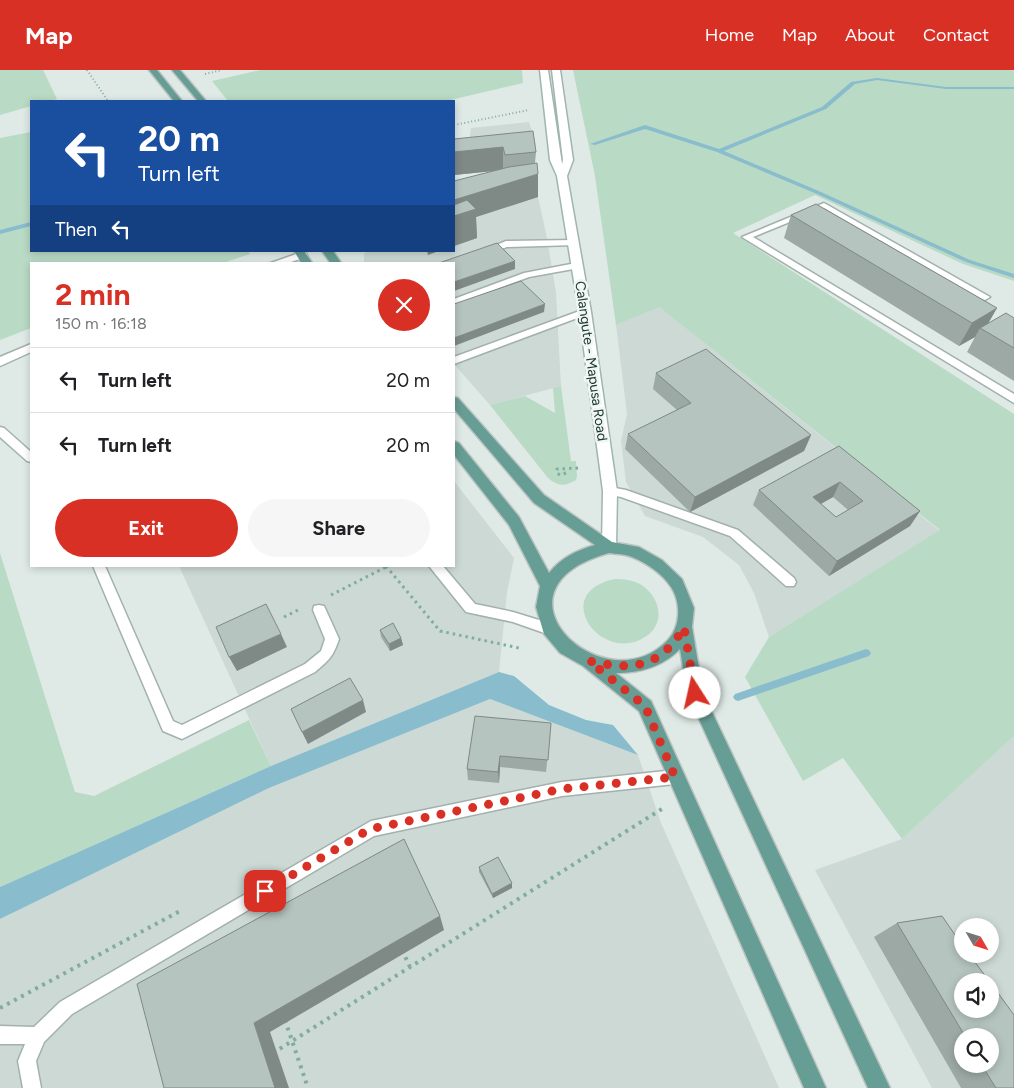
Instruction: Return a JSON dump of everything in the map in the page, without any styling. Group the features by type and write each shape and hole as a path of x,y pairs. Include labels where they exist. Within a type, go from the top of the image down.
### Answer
{"main road":[{"path":"153,70 177,100"},
{"path":"176,70 201,100"},
{"name":"Calangute - Mapusa Road","path":"544,70 555,160 562,176 585,312 610,492 610,547"},
{"name":"Calangute - Mapusa Road","path":"556,70 568,160 562,176"},
{"path":"328,252 335,262"},
{"path":"282,262 303,257"},
{"path":"0,362 30,348"},
{"path":"455,402 539,500 610,547 634,551 657,564 677,583 686,608 684,627 695,693 879,1088"},
{"path":"455,447 514,521 548,586"},
{"path":"610,547 584,554 561,569 548,586 544,607 550,629 566,648 589,661 645,706 815,1088"},
{"path":"589,661 612,667 637,666 658,658 674,644 684,627"}],"lane":[{"path":"985,297 824,205 746,237 1014,399"},
{"path":"474,255 506,244 573,243"},
{"path":"455,302 528,275 576,266"},
{"path":"455,361 585,312"},
{"path":"0,431 30,457"},
{"path":"610,492 622,493 734,533 790,582"},
{"path":"100,567 168,726 182,732 310,668 327,654 332,640 321,604"},
{"path":"436,567 471,608 513,617 550,629"},
{"path":"32,1088 28,1061 38,1036 66,1008 370,829 562,789 675,777"},
{"path":"0,1036 38,1036"}],"path":[{"path":"87,70 107,100"},
{"path":"200,75 222,70"},
{"path":"455,124 549,107"},
{"path":"566,472 560,475 557,473 557,469 579,468"},
{"path":"321,604 386,567 440,631 519,648"},
{"path":"284,617 300,610"},
{"path":"269,1055 683,795"},
{"path":"400,945 410,968"},
{"path":"284,1015 308,1088"}],"shaded area":[{"path":"529,122 536,145 468,151 471,128"},
{"path":"538,197 556,293 561,386 490,405 455,365 455,262 364,262 364,253 367,252 455,252 455,224"},
{"path":"658,306 940,531 769,637 754,593 739,565 703,537 645,516 626,482 621,441 627,414 616,325"},
{"path":"455,482 514,558 507,592 499,672 271,766 179,567 455,567"},
{"path":"490,699 638,755 661,823 779,1088 0,1088 0,919 269,788"},
{"path":"1014,736 1014,1088 932,1088 815,870 902,839"}],"green space":[{"path":"0,70 43,70 57,99 30,100 30,106 0,115"},
{"path":"261,70 522,70 523,83 450,100 227,100 212,81"},
{"path":"573,70 1014,70 1014,281 963,264 815,195 733,233 1014,414 1014,736 902,839 843,758 803,781 745,677 769,637 940,530 659,307 616,325 595,176"},
{"path":"30,132 30,252 249,252 250,254 226,262 30,262 30,328 0,340 0,138"},
{"path":"561,386 571,461 576,461 577,476 576,480 561,485 548,478 490,405 525,396 555,413 553,388"},
{"path":"0,553 75,792 94,796 249,720 271,766 0,887"},
{"path":"615,579 628,580 640,584 647,589 656,602 658,610 656,624 652,631 645,637 629,643 613,642 599,635 589,624 584,611 585,598 595,587"}],"water":[{"path":"499,672 514,676 549,705 586,720 613,725 638,755 490,699 269,788 0,919 0,887 271,766"}],"building":[{"path":"533,131 536,152 505,155 503,147 455,152 455,139"},
{"path":"537,163 538,174 455,200 455,181 509,167"},
{"path":"467,200 476,209 455,216 455,205"},
{"path":"816,204 997,308 972,323 791,215"},
{"path":"497,243 515,261 455,282 455,262 442,262"},
{"path":"521,281 545,304 455,338 455,304"},
{"path":"1006,313 1014,318 1014,348 980,328"},
{"path":"706,349 811,435 695,497 628,434 691,403 656,373"},
{"path":"839,446 920,511 837,561 759,490","holes":["840,482 863,501 836,517 813,497"]},
{"path":"266,604 281,634 229,657 216,627"},
{"path":"393,623 401,638 389,644 380,630"},
{"path":"350,678 363,700 302,732 291,709"},
{"path":"475,716 551,723 548,760 500,756 498,772 467,769"},
{"path":"404,839 440,916 254,1023 275,1088 164,1088 137,984"},
{"path":"498,857 512,883 492,894 479,867"},
{"path":"942,916 954,933 954,963 976,963 983,973 954,973 954,1018 897,923"},
{"path":"999,994 1014,1015 1014,1088 996,1088 987,1073 999,1073 999,1028 960,1028 954,1018 999,1018"}],"waterway":[{"path":"719,151 824,108 853,83 877,79 946,88 1014,88"},
{"path":"593,144 645,127 719,151"},
{"path":"719,151 819,193 968,261 1014,276"},
{"path":"0,232 30,224"},
{"path":"738,697 866,653"}],"route":[{"path":"265,891 370,829 562,789 675,777 645,706 589,661 612,667 637,666 658,658 674,644 684,627 695,693"}]}
